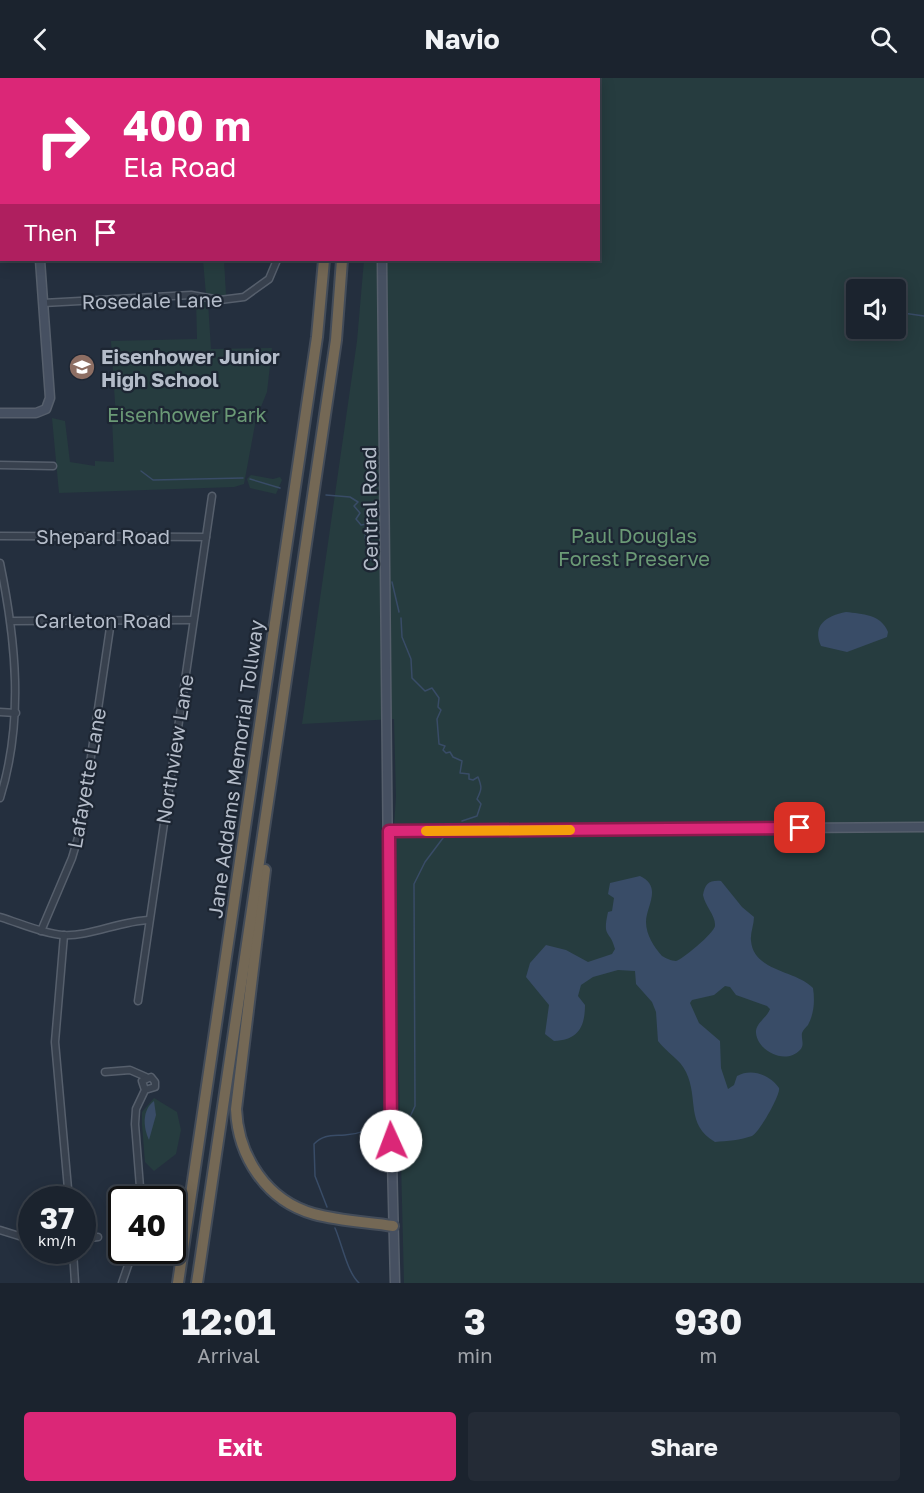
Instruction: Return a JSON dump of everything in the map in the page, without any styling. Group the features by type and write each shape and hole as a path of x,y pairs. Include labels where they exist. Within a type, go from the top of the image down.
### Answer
{"highway":[{"name":"Jane Addams Memorial Tollway","path":"178,1283 317,337 324,261"},
{"name":"Jane Addams Memorial Tollway","path":"197,1283 336,340 342,261"},
{"path":"275,753 263,891 237,1098 239,1136 257,1175 272,1191 292,1205 314,1214 393,1226"},
{"path":"171,1283 187,1221"}],"street":[{"path":"0,413 36,413 46,409 50,398 40,261"},
{"name":"Rosedale Lane","path":"44,303 191,295 230,299 244,297 264,285 274,270 277,261"},
{"name":"Central Road","path":"382,261 390,1077 395,1283"},
{"path":"0,465 53,466"},
{"name":"Northview Lane","path":"138,1001 148,920 212,496"},
{"name":"Shepard Road","path":"0,536 206,537"},
{"path":"0,563 12,621 16,713 11,765 0,798"},
{"name":"Carleton Road","path":"12,621 193,620"},
{"name":"Lafayette Lane","path":"41,931 72,858 80,831 111,621"},
{"path":"0,711 16,713"},
{"path":"389,831 924,827"},
{"path":"0,917 41,931 64,935 96,931 126,921 148,920"},
{"path":"64,935 55,1042 68,1186"},
{"path":"105,1071 130,1070 153,1078 155,1085 152,1090 145,1090"},
{"path":"145,1090 141,1084 146,1077"},
{"path":"140,1186 135,1124 136,1109 145,1090"},
{"path":"0,1230 18,1236"},
{"path":"74,1264 75,1283"},
{"path":"123,1283 129,1264"}],"green space":[{"name":"Paul Douglas Forest Preserve","path":"600,78 924,78 924,1283 404,1283 393,839 396,797 394,719 302,724 357,341 364,261 600,261"},
{"path":"203,261 224,261 226,295 206,295"},
{"name":"Eisenhower Park","path":"196,299 208,302 211,349 272,348 267,392 256,419 244,484 234,487 59,493 52,418 65,421 70,462 95,466 95,461 114,462 112,418 116,418 111,341 197,339"},
{"path":"251,475 273,479 280,477 282,480 276,494 250,488 247,479"},
{"path":"154,1098 177,1112 181,1130 176,1154 154,1171 145,1162 142,1112"}],"water":[{"path":"846,612 876,618 885,626 888,632 887,637 847,652 821,646 818,632 820,627 832,616"},
{"path":"640,876 647,880 652,891 646,922 647,932 662,956 676,961 697,946 713,929 714,918 703,895 708,884 721,881 742,907 754,917 751,941 760,959 767,965 797,977 813,988 813,1012 802,1033 802,1046 800,1050 788,1056 780,1056 767,1051 758,1040 756,1029 770,1009 767,1006 736,995 730,987 725,986 714,995 692,1000 690,1003 699,1023 720,1041 721,1068 728,1089 734,1085 737,1076 749,1073 766,1076 779,1088 777,1098 769,1113 752,1136 715,1142 700,1127 696,1119 690,1082 686,1072 658,1041 656,1012 652,1002 636,984 635,971 618,970 593,977 581,985 578,996 585,1005 582,1026 574,1035 562,1040 554,1041 545,1034 549,1005 526,977 530,963 546,945 566,950 588,962 612,954 615,949 606,930 608,912 612,911 614,898 608,894 610,883"},
{"path":"154,1101 156,1115 149,1140 145,1119 147,1109"}],"waterway":[{"path":"906,313 924,316"},
{"path":"141,471 153,480 243,478"},
{"path":"250,479 280,488"},
{"path":"326,495 350,497 358,502 354,506 360,513 356,519 361,525 367,524 365,538 372,551 368,558 380,564"},
{"path":"392,582 399,612"},
{"path":"401,618 402,637 411,659 412,678 425,691 432,688 439,698 438,707 441,710 437,719 439,744 445,746 443,750 446,753 450,752 453,757 462,761 460,773 469,774 469,779 473,780 478,777 480,783 481,790 477,799 481,804 477,816 462,821"},
{"path":"409,1119 415,1106 414,884 425,862 443,838"},
{"path":"327,1207 315,1176 314,1144 325,1137 371,1129 385,1121"},
{"path":"335,1228 348,1265 359,1283"}],"slow traffic":[{"path":"426,831 570,830"}],"place":[{"name":"Eisenhower Junior High School","path":"82,367"}],"route":[{"path":"391,1141 389,831 800,828"}]}
